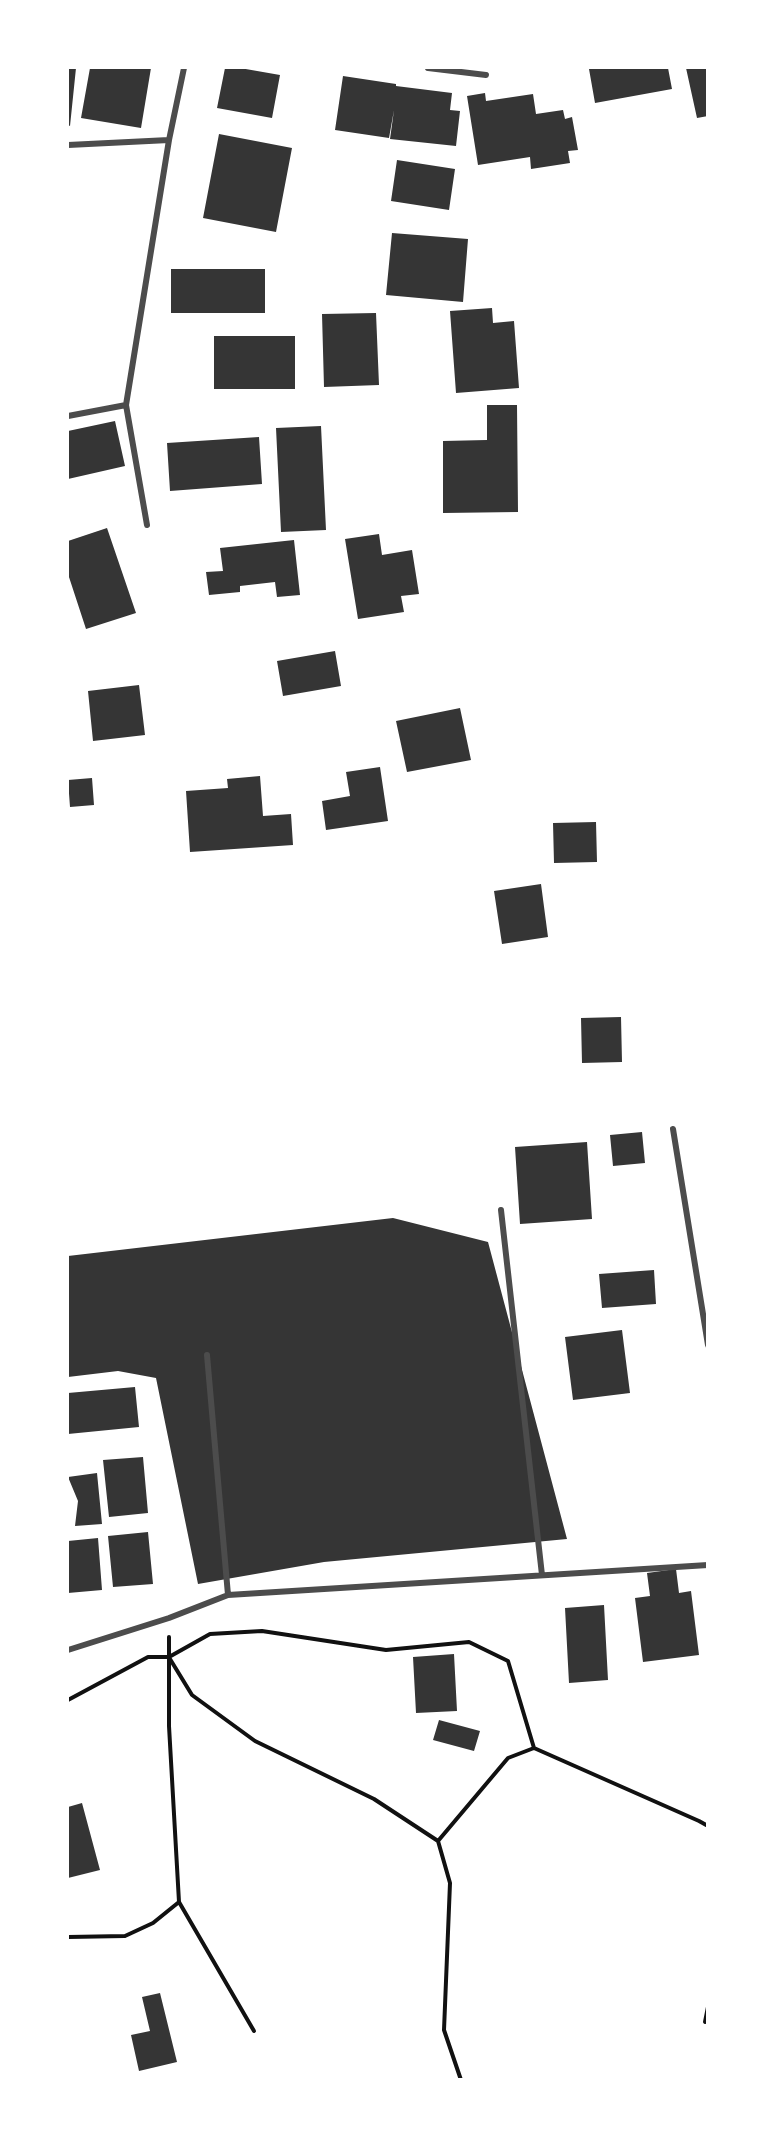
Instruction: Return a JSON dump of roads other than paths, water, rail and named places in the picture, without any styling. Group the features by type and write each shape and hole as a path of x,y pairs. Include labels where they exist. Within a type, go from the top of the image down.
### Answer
{"street":[{"path":"147,525 126,405 169,140 184,68"},
{"path":"428,68 486,75"},
{"path":"68,145 169,140"},
{"path":"68,416 126,405"},
{"path":"673,1129 708,1345"},
{"path":"501,1210 542,1575"},
{"path":"207,1355 228,1595"},
{"path":"68,1650 169,1618 228,1595 708,1565"}]}
